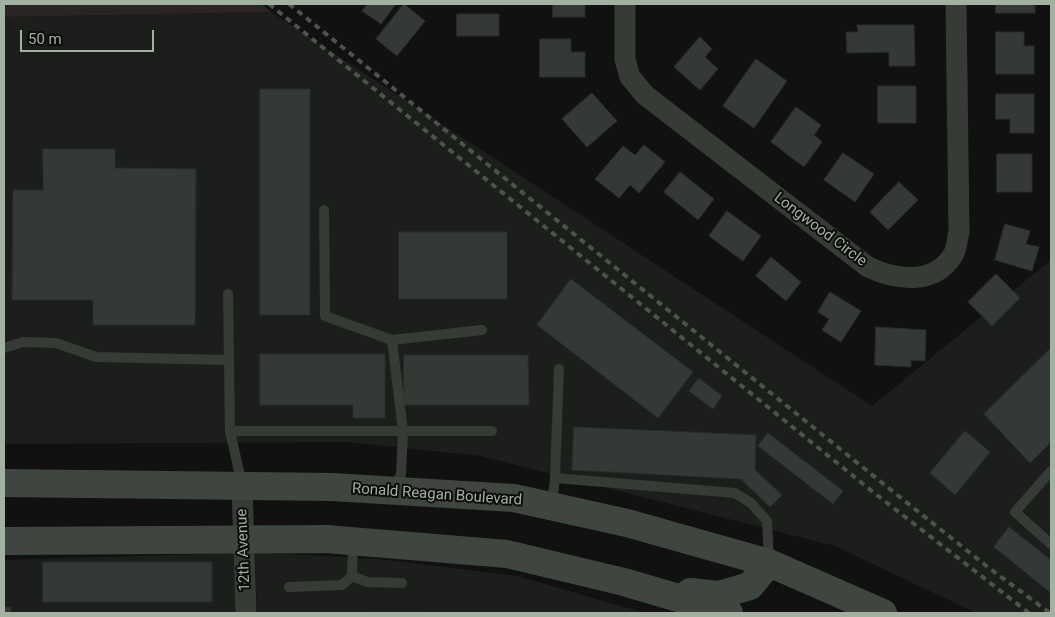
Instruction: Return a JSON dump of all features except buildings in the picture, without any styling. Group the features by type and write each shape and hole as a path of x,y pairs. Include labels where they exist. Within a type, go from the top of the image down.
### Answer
{"main road":[{"name":"Ronald Reagan Boulevard","path":"4,483 332,487 514,498 627,523 769,563 882,613"},
{"path":"4,541 326,539 506,554 624,582 729,613"},
{"path":"624,582 719,595 750,586 769,563"}],"street":[{"name":"Longwood Circle","path":"625,4 625,59 630,77 645,95 868,267 885,275 907,278 929,275 942,267 954,254 959,232 956,4"},
{"name":"12th Avenue","path":"242,486 246,613"}],"lane":[{"path":"324,210 325,316 392,340 482,330"},
{"path":"228,294 230,431 242,486"},
{"path":"392,340 403,432 401,474 392,490"},
{"path":"4,348 23,342 56,343 96,357 229,360"},
{"path":"552,506 555,478 559,370"},
{"path":"230,431 492,431"},
{"path":"1051,471 1015,512 1051,544"},
{"path":"555,478 735,493 751,503 766,521 769,563"},
{"path":"290,587 342,585 352,576 353,541"},
{"path":"352,576 367,582 402,583"}],"shaded area":[{"path":"4,4 262,4 271,12 4,17"},
{"path":"271,12 872,406 1051,260 1051,613 976,613 835,546 481,456 347,442 4,444 4,17"},
{"path":"255,552 379,559 517,576 645,613 257,613"},
{"path":"234,553 236,613 4,613 4,560"}],"railway":[{"path":"269,4 873,492 1029,613"},
{"path":"289,4 881,482 989,568 1050,613"}]}
